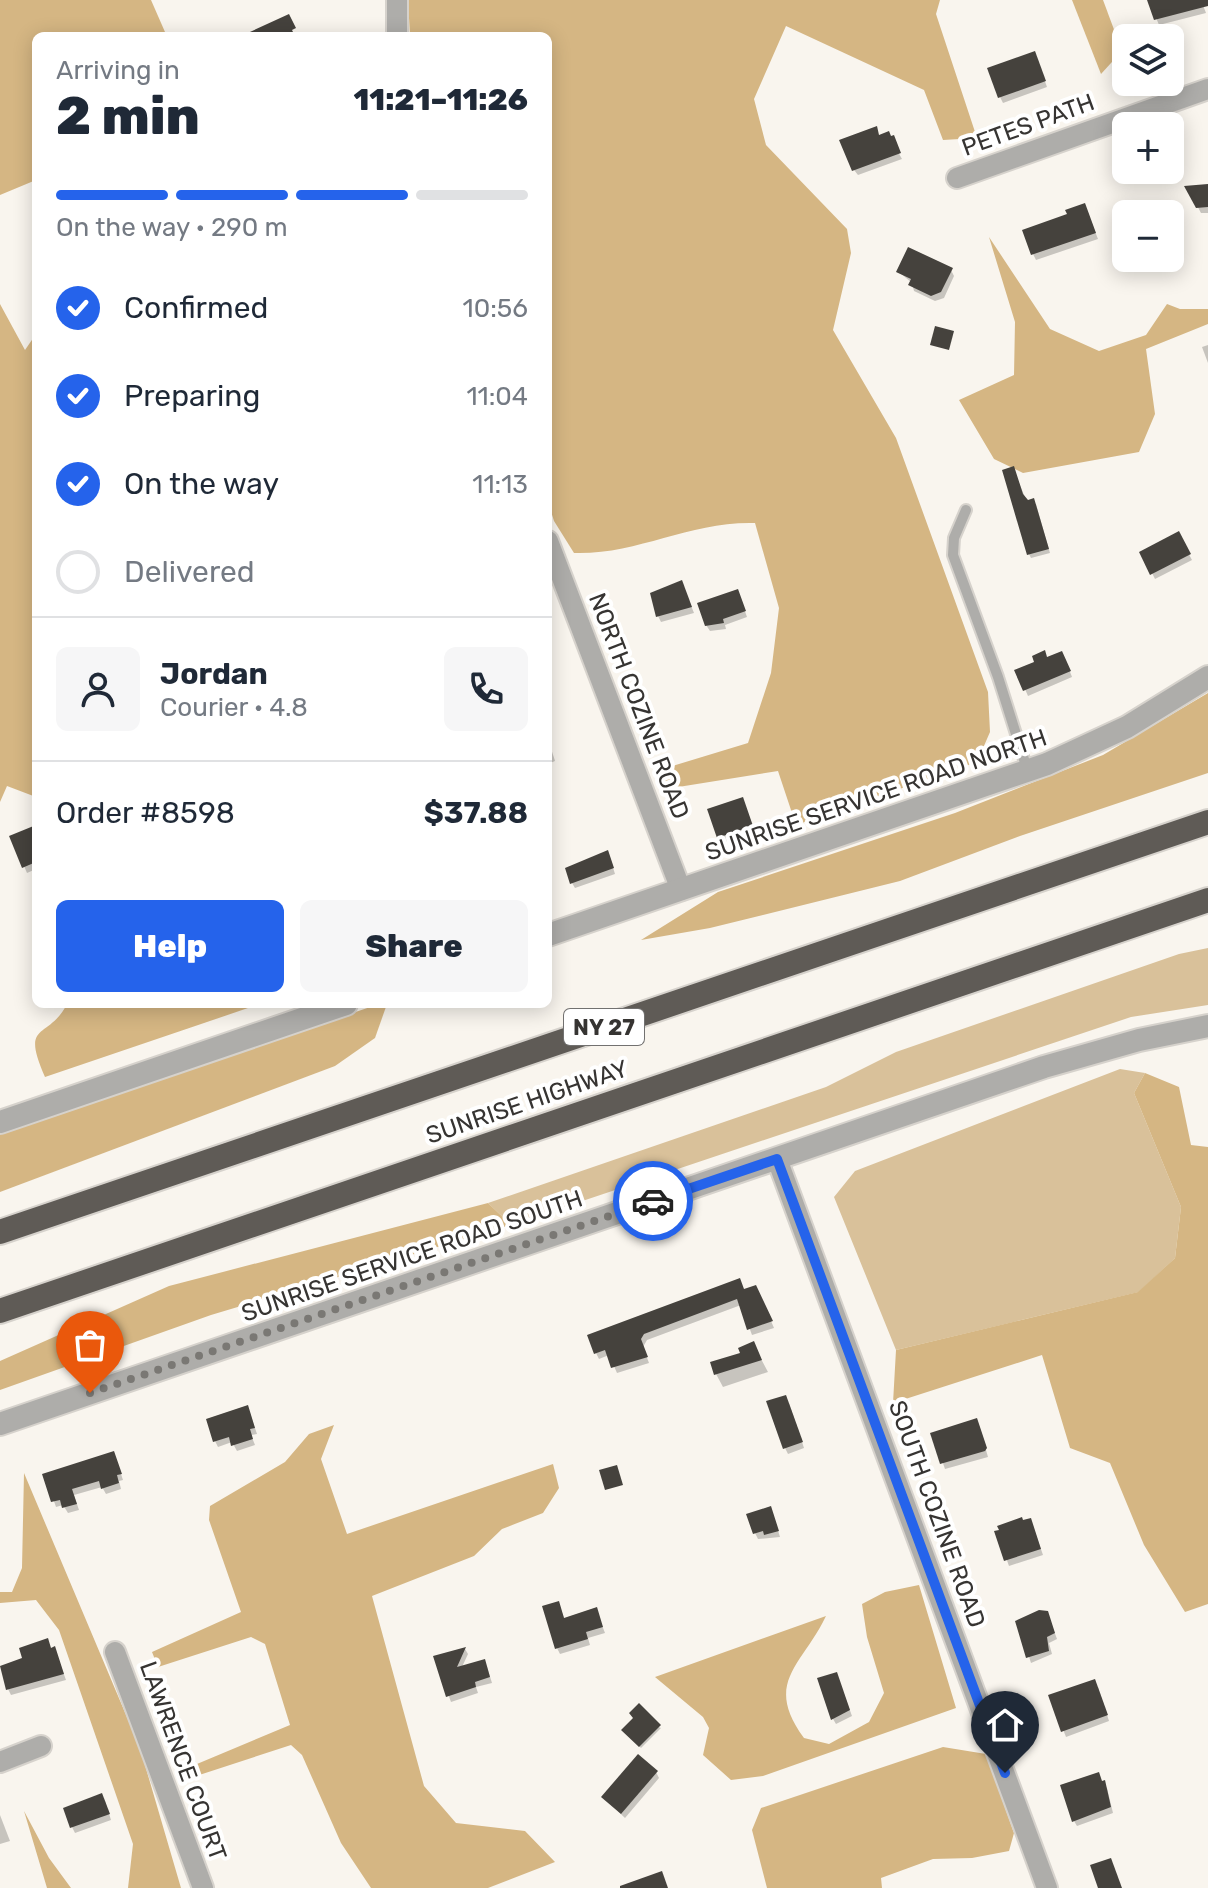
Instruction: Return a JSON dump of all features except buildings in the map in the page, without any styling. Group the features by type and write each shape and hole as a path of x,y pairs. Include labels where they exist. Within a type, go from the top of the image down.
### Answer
{"highway":[{"name":"SUNRISE HIGHWAY","path":"0,1232 1208,822"},
{"name":"SUNRISE HIGHWAY","path":"0,1311 1208,900"}],"street":[{"path":"397,0 397,32"},
{"name":"PETES PATH","path":"957,178 1208,89"},
{"name":"NORTH COZINE ROAD","path":"552,551 681,890"},
{"name":"SUNRISE SERVICE ROAD NORTH","path":"552,934 1028,772 1127,727 1208,677"},
{"path":"0,1122 334,1008"},
{"name":"SUNRISE SERVICE ROAD SOUTH","path":"0,1424 1107,1048 1208,1026"},
{"name":"SOUTH COZINE ROAD","path":"777,1159 1047,1888"},
{"name":"LAWRENCE COURT","path":"115,1652 203,1888"},
{"path":"0,1762 41,1746"}],"lane":[{"path":"966,510 954,538 953,555 998,677 1028,772"}],"shaded area":[{"path":"0,0 151,0 165,32 32,32 32,182 0,195"},
{"path":"408,0 940,0 936,14 977,138 943,140 924,90 786,26 754,99 766,145 847,229 851,253 833,330 896,438 988,692 990,732 977,762 796,825 778,771 672,788 656,771 748,743 771,673 779,608 755,523 708,527 620,549 574,553 552,515 552,32 410,32"},
{"path":"1072,0 1103,0 1112,24 1112,62 1101,74"},
{"path":"989,237 1050,329 1099,351 1146,335 1167,304 1180,309 1208,309 1208,324 1146,349 1155,414 1139,452 1023,473 994,459 959,400 1014,375 1015,322"},
{"path":"0,304 25,350 32,340 32,795 7,786 0,802"},
{"path":"1208,693 1208,773 1020,836 900,881 710,928 641,940 718,892 955,813 1103,755"},
{"path":"1208,948 1208,1005 1131,1017 511,1225 488,1203 826,1087 896,1052 1179,954"},
{"path":"64,1008 248,1008 45,1077 35,1047 36,1039"},
{"path":"367,1008 386,1008 375,1038 335,1066 0,1192 0,1133"},
{"path":"1120,1069 1145,1073 1134,1093 1181,1207 1175,1258 1139,1292 896,1350 834,1197 855,1171"},
{"path":"1145,1073 1179,1087 1191,1145 1208,1147 1208,1604 1185,1612 1144,1545 1110,1463 1070,1448 1042,1355 893,1403 896,1350 1138,1292 1175,1258 1181,1207 1134,1093"},
{"path":"488,1203 511,1225 211,1315 0,1390 0,1361 169,1286"},
{"path":"334,1425 321,1459 347,1534 553,1464 559,1488 543,1513 502,1529 474,1556 372,1596 424,1786 456,1823 525,1831 555,1862 488,1888 371,1888 341,1843 302,1755 291,1745 187,1779 185,1769 290,1725 265,1644 251,1637 158,1667 152,1652 241,1612 209,1520 210,1506 285,1462 309,1434"},
{"path":"24,1473 140,1748 181,1888 128,1888 133,1844 59,1630 36,1600 0,1603 0,1592 12,1592 22,1568"},
{"path":"919,1585 956,1708 763,1776 731,1780 703,1755 709,1728 703,1717 655,1677 826,1616 791,1675 787,1702 792,1719 804,1738 829,1744 869,1722 884,1693 867,1637 862,1604 885,1592"},
{"path":"943,1747 986,1754 1014,1833 1009,1851 972,1858 933,1859 881,1878 882,1888 767,1888 752,1830 761,1808"},
{"path":"24,1811 49,1858 71,1888 47,1888"}],"way so far":[{"path":"90,1393 653,1201"}],"route":[{"path":"653,1201 777,1159 1005,1773"}]}
